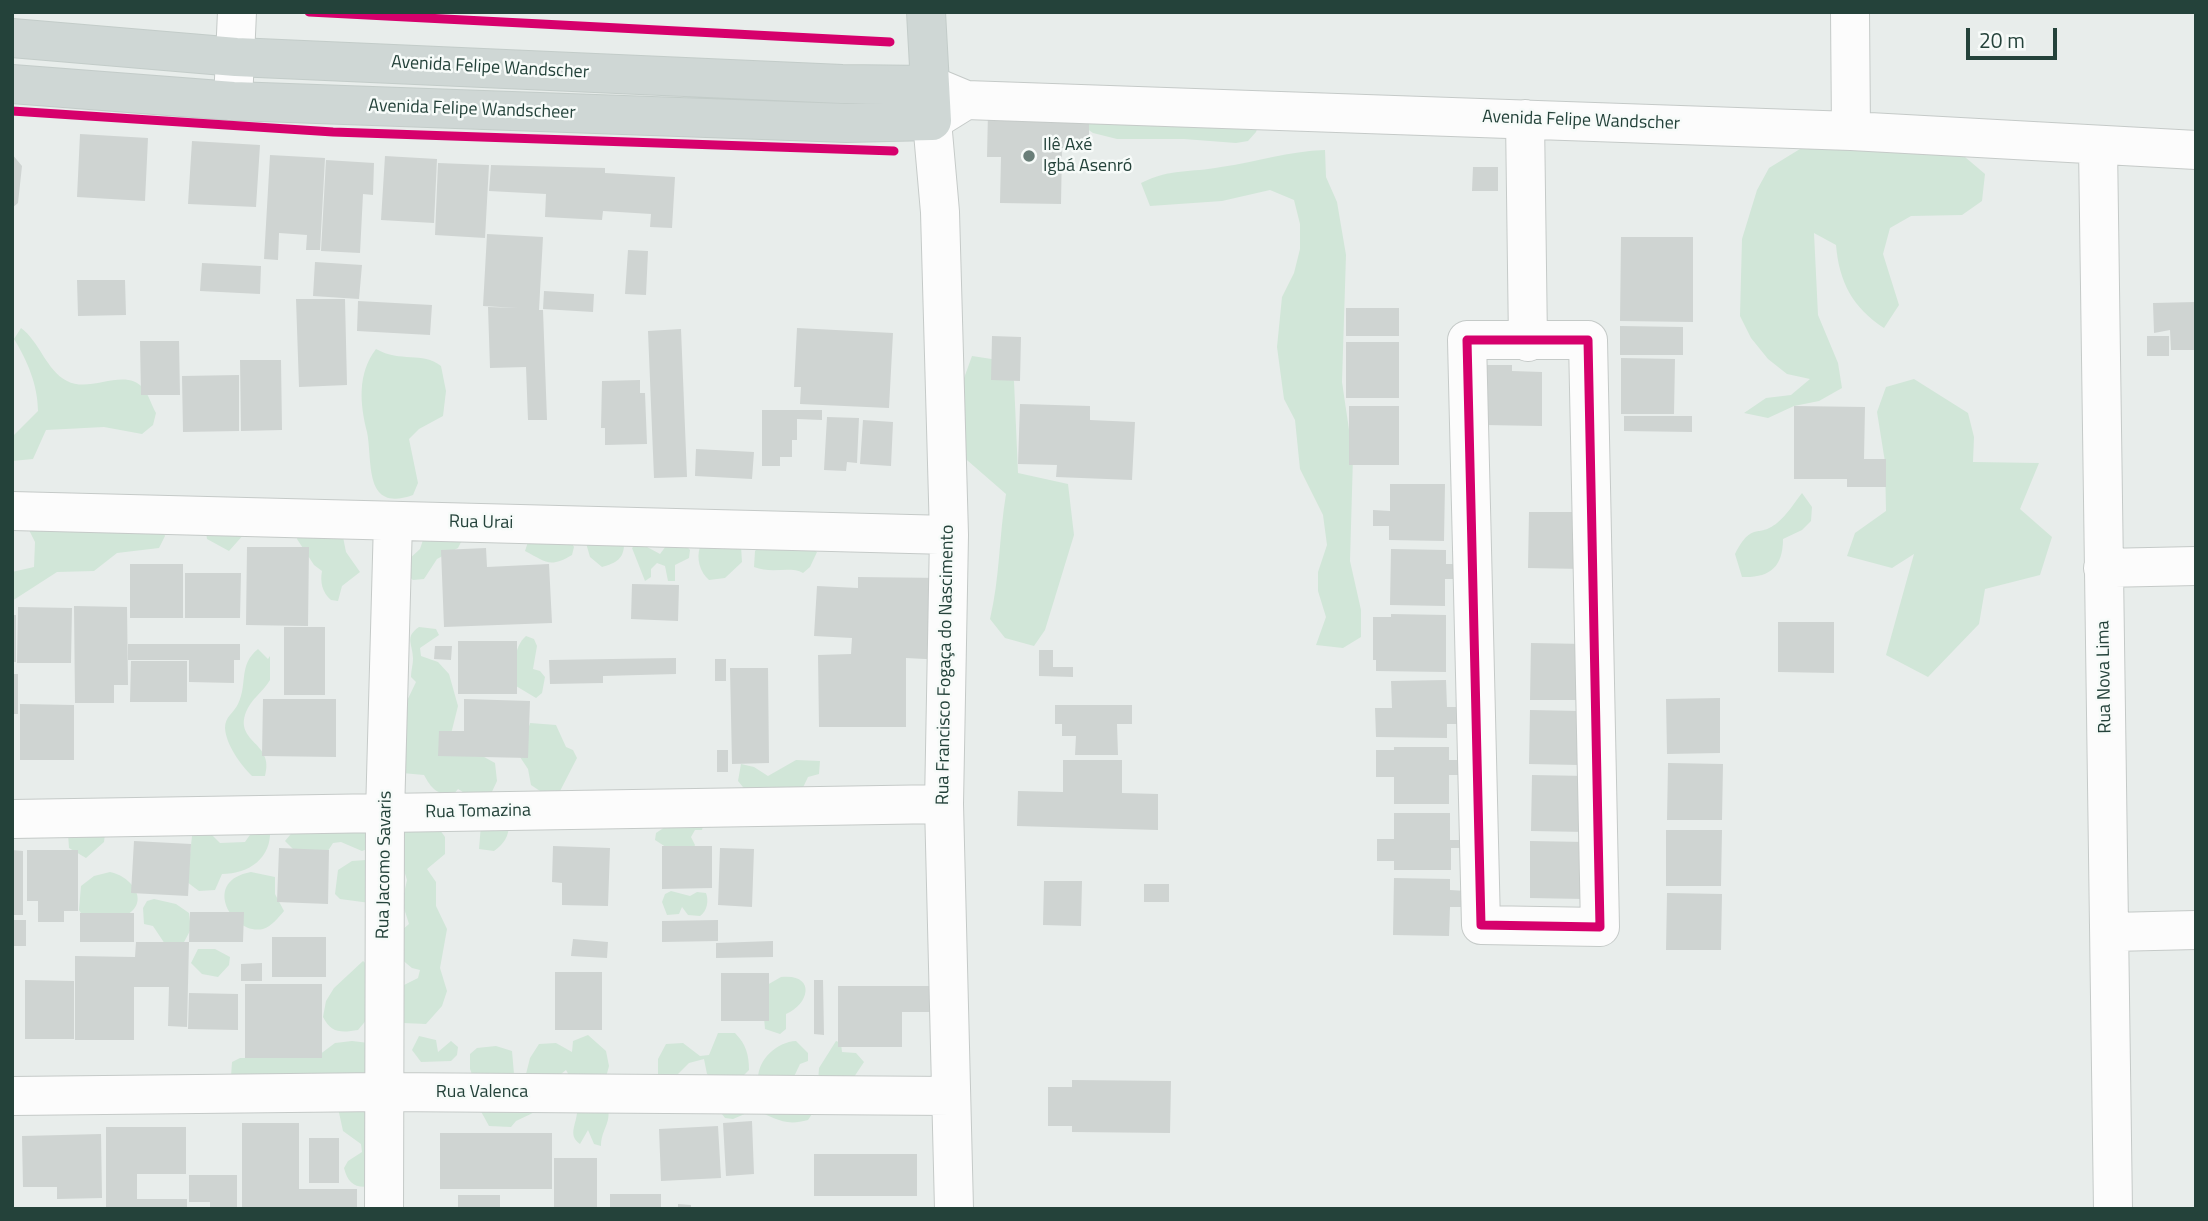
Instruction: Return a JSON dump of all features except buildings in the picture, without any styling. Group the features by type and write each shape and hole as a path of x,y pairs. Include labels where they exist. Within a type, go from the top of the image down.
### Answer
{"main road":[{"path":"926,12 931,103"},
{"name":"Avenida Felipe Wandscher","path":"12,38 236,57 842,84 931,103"},
{"name":"Avenida Felipe Wandscheer","path":"12,84 233,101 832,122 931,103"}],"street":[{"path":"233,101 237,12"},
{"path":"1850,12 1851,131"},
{"name":"Avenida Felipe Wandscher","path":"931,103 965,100 1851,131 2196,150"},
{"name":"Rua Francisco Fogaça do Nascimento","path":"931,103 940,212 949,535 944,804 954,1209"},
{"path":"1525,119 1528,342"},
{"name":"Rua Nova Lima","path":"2098,145 2103,568 2112,932 2113,1209"},
{"path":"1467,340 1528,342 1588,340 1600,927 1481,925 1467,340"},
{"name":"Rua Urai","path":"12,511 949,535"},
{"name":"Rua Jacomo Savaris","path":"384,1209 382,1092 385,814 393,521"},
{"path":"2103,568 2196,566"},
{"name":"Rua Tomazina","path":"12,819 944,804"},
{"path":"2112,932 2196,930"},
{"name":"Rua Valenca","path":"12,1096 382,1092 951,1096"}],"green space":[{"path":"1080,104 1260,119 1256,132 1248,141 1236,143 1184,139 1117,139 1093,133 1083,126"},
{"path":"1813,141 1943,147 1965,157 1985,174 1982,201 1962,215 1911,216 1890,228 1883,254 1899,305 1884,328 1864,312 1850,293 1840,271 1836,245 1814,233 1818,315 1838,363 1842,388 1819,401 1794,406 1768,418 1744,413 1766,398 1791,395 1810,379 1787,374 1768,359 1751,338 1740,316 1742,239 1757,190 1769,168"},
{"path":"1325,150 1326,177 1337,202 1346,255 1342,382 1353,457 1350,561 1361,610 1361,637 1343,648 1316,645 1326,617 1318,591 1318,572 1327,545 1323,515 1300,469 1295,420 1284,399 1277,347 1282,297 1294,273 1300,249 1300,224 1294,200 1270,190 1222,201 1150,206 1141,183 1171,173"},
{"path":"21,328 54,370 67,381 86,384 127,380 136,383 144,389 156,413 153,425 142,434 104,427 46,430 33,459 12,461 12,437 38,411 31,373 14,339"},
{"path":"376,349 394,355 426,359 441,366 446,391 443,416 419,429 409,439 418,483 413,495 397,499 386,497 378,491 371,469 362,389 366,369"},
{"path":"972,356 998,360 1014,381 1018,473 1068,484 1074,535 1045,630 1034,646 1005,638 990,619 1006,494 960,454 963,381"},
{"path":"1914,379 1968,413 1974,437 1973,462 2039,463 2020,509 2052,537 2040,575 1985,589 1979,624 1928,677 1886,655 1914,554 1892,568 1847,556 1855,533 1886,511 1885,462 1877,412 1886,387"},
{"path":"1802,493 1812,507 1811,521 1802,530 1783,539 1781,557 1773,569 1760,575 1742,577 1735,554 1746,537 1777,523"},
{"path":"161,523 165,536 159,548 117,553 94,571 57,572 12,601 12,572 34,567 35,542 29,530"},
{"path":"205,525 245,533 229,551 207,539"},
{"path":"299,531 343,537 346,552 360,572 342,586 338,601 331,600 326,594 322,571 314,565 297,539"},
{"path":"425,534 461,542 458,548 437,559 424,579 413,580 407,575 408,560 420,549"},
{"path":"530,536 570,539 574,547 572,555 558,562 547,562 525,551"},
{"path":"638,542 660,554 669,542 685,544 690,550 689,558 675,565 675,581 668,581 665,566 657,563 651,569 651,577 645,581 632,548"},
{"path":"586,543 624,544 624,549 618,560 602,567 590,557"},
{"path":"760,545 811,546 817,552 810,567 803,573 793,570 767,570 754,567 755,551"},
{"path":"741,546 742,562 725,578 709,580 706,577 699,561 700,547"},
{"path":"419,627 436,629 439,635 420,648 421,656 438,662 449,674 458,706 450,738 495,763 497,781 490,796 469,796 458,789 453,795 443,794 432,787 424,775 402,773 405,705 416,682 411,677 413,659 410,641 412,634"},
{"path":"526,636 534,639 537,646 533,669 540,671 545,677 542,693 536,698 516,686 517,652"},
{"path":"258,649 268,659 270,656 270,680 248,707 244,722 249,737 265,756 265,776 252,776 243,766 231,748 225,728 226,720 241,697 248,662"},
{"path":"530,723 556,725 566,747 573,750 577,758 559,793 543,793 531,785 528,769 520,757"},
{"path":"796,760 820,761 819,774 808,777 798,798 747,792 738,781 741,764 754,767 768,776"},
{"path":"704,822 702,830 695,830 691,837 695,845 692,852 669,849 655,840 656,833 671,823"},
{"path":"509,824 507,836 498,848 494,851 479,849 481,825"},
{"path":"367,825 370,848 362,851 341,842 333,843 326,854 296,852 285,841 295,829 331,828 337,833"},
{"path":"254,829 270,829 267,848 257,862 241,871 222,874 215,890 199,891 187,882 192,836 198,831 208,831 220,843 245,842"},
{"path":"405,830 440,830 445,837 445,854 427,869 436,882 436,906 447,929 440,968 447,991 442,1006 426,1024 403,1023 404,985 418,978 420,970 412,968 401,959 402,930 409,924 402,902 407,880 395,842"},
{"path":"68,834 105,834 104,842 86,858 69,848"},
{"path":"366,860 370,903 340,899 335,894 338,870 352,861"},
{"path":"110,872 118,874 131,884 136,890 137,904 125,916 83,916 79,910 81,886 94,876"},
{"path":"251,872 275,877 275,894 284,911 263,929 252,929 241,924 233,916 224,896 227,886 236,877"},
{"path":"671,891 690,896 697,892 706,893 704,911 700,916 688,915 682,907 679,914 667,915 662,902 665,894"},
{"path":"154,899 176,904 189,913 191,929 183,944 167,947 153,926 144,924 143,908 147,901"},
{"path":"198,949 215,949 230,957 229,965 218,977 202,974 191,963"},
{"path":"363,961 371,968 368,1018 358,1030 337,1031 329,1026 323,1017 326,1001 334,988"},
{"path":"781,977 800,980 806,990 801,1003 786,1014 786,1029 780,1034 765,1029 763,1006 767,985"},
{"path":"718,1033 735,1033 742,1041 749,1065 749,1070 743,1076 713,1079 707,1074 704,1059 689,1063 673,1079 658,1074 658,1059 666,1044 683,1043 700,1056 709,1055"},
{"path":"588,1035 606,1051 609,1066 605,1081 570,1077 566,1070 561,1074 526,1074 530,1058 539,1044 556,1043 572,1052 573,1041"},
{"path":"419,1036 436,1040 438,1052 451,1041 458,1047 457,1055 451,1061 421,1062 412,1050"},
{"path":"796,1041 808,1053 808,1061 800,1064 790,1085 758,1079 761,1065 770,1053 782,1045"},
{"path":"836,1041 841,1043 842,1052 856,1053 864,1062 848,1086 818,1082 819,1068"},
{"path":"335,1043 369,1043 371,1067 361,1080 231,1077 232,1062 240,1058 315,1058"},
{"path":"496,1046 512,1051 514,1074 475,1083 470,1069 470,1054 477,1048"},
{"path":"729,1098 753,1104 795,1100 809,1106 812,1114 808,1120 799,1122 779,1120 754,1110 733,1119 725,1118 716,1106 720,1100"},
{"path":"368,1104 372,1186 361,1187 350,1182 344,1168 348,1161 362,1152 361,1144 343,1131 338,1108"},
{"path":"478,1106 537,1111 516,1121 511,1127 489,1126"},
{"path":"608,1108 601,1146 594,1144 588,1130 580,1144 576,1141 573,1133 577,1111"}],"cycle path":[{"path":"309,12 890,42"},
{"path":"12,111 333,132 894,151"},
{"path":"1467,340 1588,340 1600,927 1481,925 1467,340"}],"place":[{"name":"Ilê Axé Igbá Asenró","path":"1029,156"}]}
